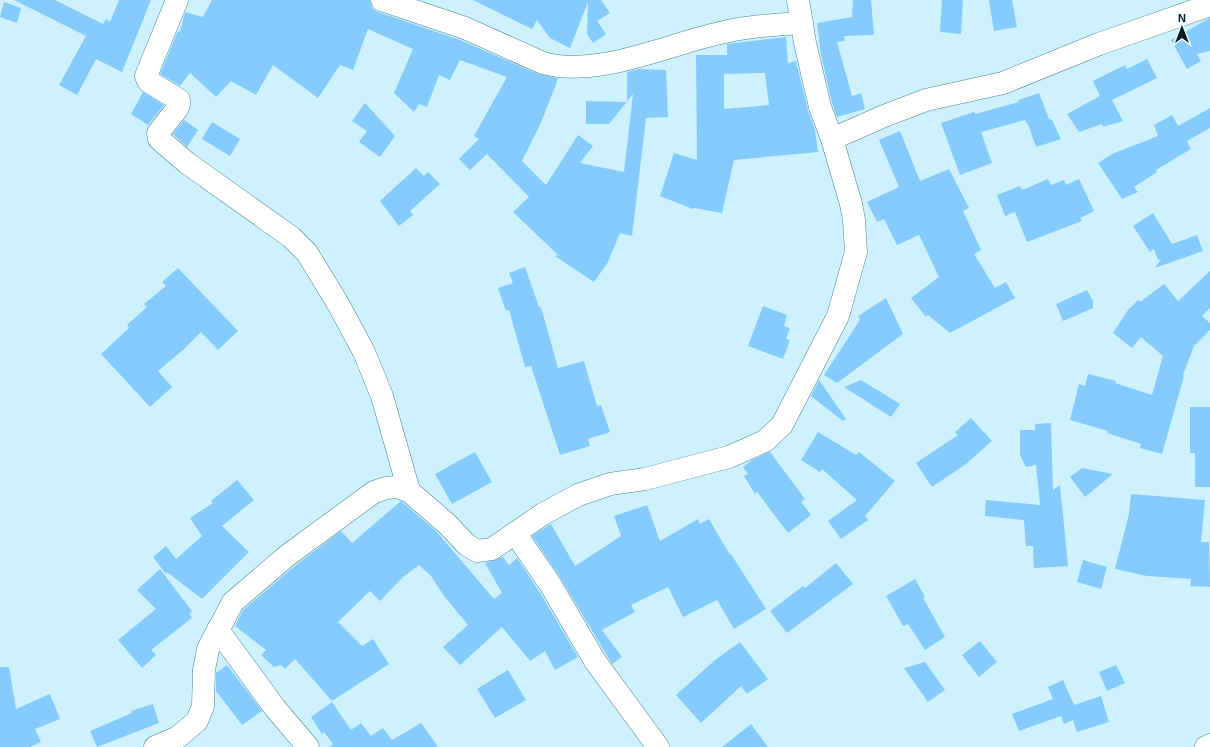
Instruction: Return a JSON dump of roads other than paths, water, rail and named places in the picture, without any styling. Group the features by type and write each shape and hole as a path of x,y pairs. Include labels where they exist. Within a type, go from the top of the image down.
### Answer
{"street":[{"path":"177,0 146,76 148,81 179,100 177,109 158,133 159,139 187,163 291,237 307,253 337,302 364,352 382,396 409,491"},
{"path":"382,0 464,28 543,63 556,67 574,68 630,58 720,32 751,27 802,23"},
{"path":"155,747 178,737 197,721 203,706 204,670 208,649 233,602 294,550 374,492 386,488 397,487 409,491 447,524 467,545 477,551 492,549 543,514 578,495 610,484 645,479 729,457 765,441 782,425 838,316 856,252 853,215 832,139 820,107 798,0"},
{"path":"832,139 884,116 926,100 1003,83 1099,44 1210,5"},
{"path":"515,533 550,584 594,661 658,747"},
{"path":"218,630 275,708 308,747"},
{"path":"1206,747 1210,745"}]}
